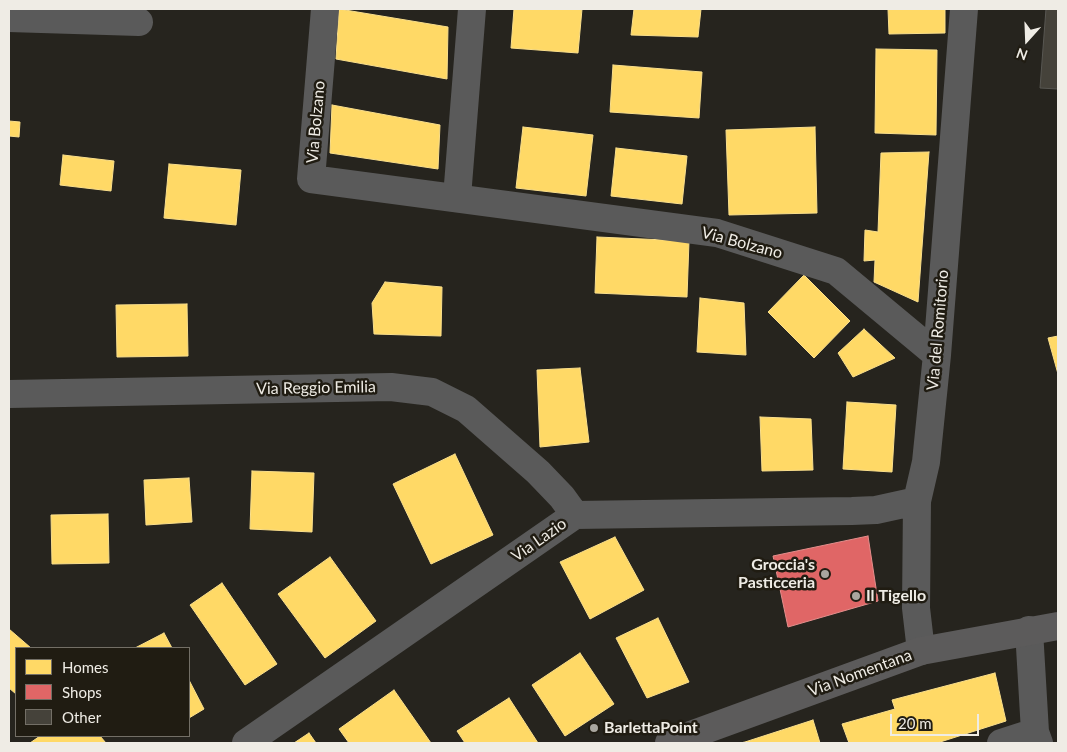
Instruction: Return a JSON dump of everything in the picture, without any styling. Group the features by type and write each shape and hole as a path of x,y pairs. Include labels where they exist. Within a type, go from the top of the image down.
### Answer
{"main road":[{"name":"Via Nomentana","path":"669,743 921,651 1058,626"}],"street":[{"name":"Via Bolzano","path":"325,9 311,179 718,234 836,272 937,355"},
{"path":"457,198 472,9"},
{"name":"Via del Romitorio","path":"921,651 916,608 917,501 926,462 937,355 964,9"},
{"path":"9,18 139,22"},
{"name":"Via Reggio Emilia","path":"9,394 391,387 432,392 466,408 538,472 562,497 575,515"},
{"name":"Via Lazio","path":"246,743 575,515 852,511 876,510 917,501"},
{"path":"1001,743 1037,738 1029,630"}],"building: Homes":[{"path":"339,9 448,27 447,79 336,59"},
{"path":"514,9 582,9 578,53 511,48"},
{"path":"634,9 701,9 698,37 631,35"},
{"path":"888,9 945,9 945,33 889,34"},
{"path":"876,49 937,50 936,135 875,133"},
{"path":"613,65 702,72 699,118 610,112"},
{"path":"332,105 440,125 438,169 330,153"},
{"path":"9,121 20,122 19,137 9,136"},
{"path":"523,127 593,135 586,196 516,188"},
{"path":"815,127 817,213 729,215 726,130"},
{"path":"616,148 687,156 682,204 611,196"},
{"path":"929,152 918,302 874,282 875,260 864,261 865,230 878,232 881,153"},
{"path":"63,155 114,161 111,191 60,185"},
{"path":"169,164 241,170 236,225 164,218"},
{"path":"597,237 689,241 687,297 595,293"},
{"path":"804,275 850,321 814,358 768,312"},
{"path":"385,282 442,287 441,336 374,334 372,303"},
{"path":"700,298 744,303 746,355 697,352"},
{"path":"187,304 188,356 117,357 116,305"},
{"path":"864,329 895,358 853,377 838,353"},
{"path":"1058,336 1058,374 1048,338"},
{"path":"580,368 589,442 540,447 537,370"},
{"path":"847,402 896,405 892,472 843,469"},
{"path":"760,417 811,419 813,470 762,471"},
{"path":"455,454 493,535 431,564 393,484"},
{"path":"252,471 314,473 312,532 250,529"},
{"path":"189,478 192,522 146,525 144,480"},
{"path":"108,514 109,563 52,564 51,515"},
{"path":"615,537 644,590 590,619 560,562"},
{"path":"330,557 376,621 325,658 278,594"},
{"path":"222,583 277,664 245,685 190,605"},
{"path":"658,618 689,682 647,698 616,638"},
{"path":"9,629 30,647 15,647 15,693 9,688"},
{"path":"164,633 171,647 137,647"},
{"path":"580,653 614,704 565,736 532,685"},
{"path":"995,673 1006,721 937,743 849,743 842,724 895,709 892,700"},
{"path":"190,682 204,709 190,717"},
{"path":"394,690 431,743 349,743 339,729"},
{"path":"509,698 538,743 465,743 457,731"},
{"path":"813,720 820,743 740,743 745,742"},
{"path":"309,733 316,743 294,743"},
{"path":"39,737 101,737 106,743 30,743"}],"building: Shops":[{"path":"868,536 878,601 788,627 773,556"}],"building: Other":[{"path":"1046,9 1058,9 1058,89 1040,88"}],"place":[{"name":"Groccia's Pasticceria","path":"825,574"},
{"name":"Il Tigello","path":"856,596"},
{"name":"BarlettaPoint","path":"594,728"}]}
